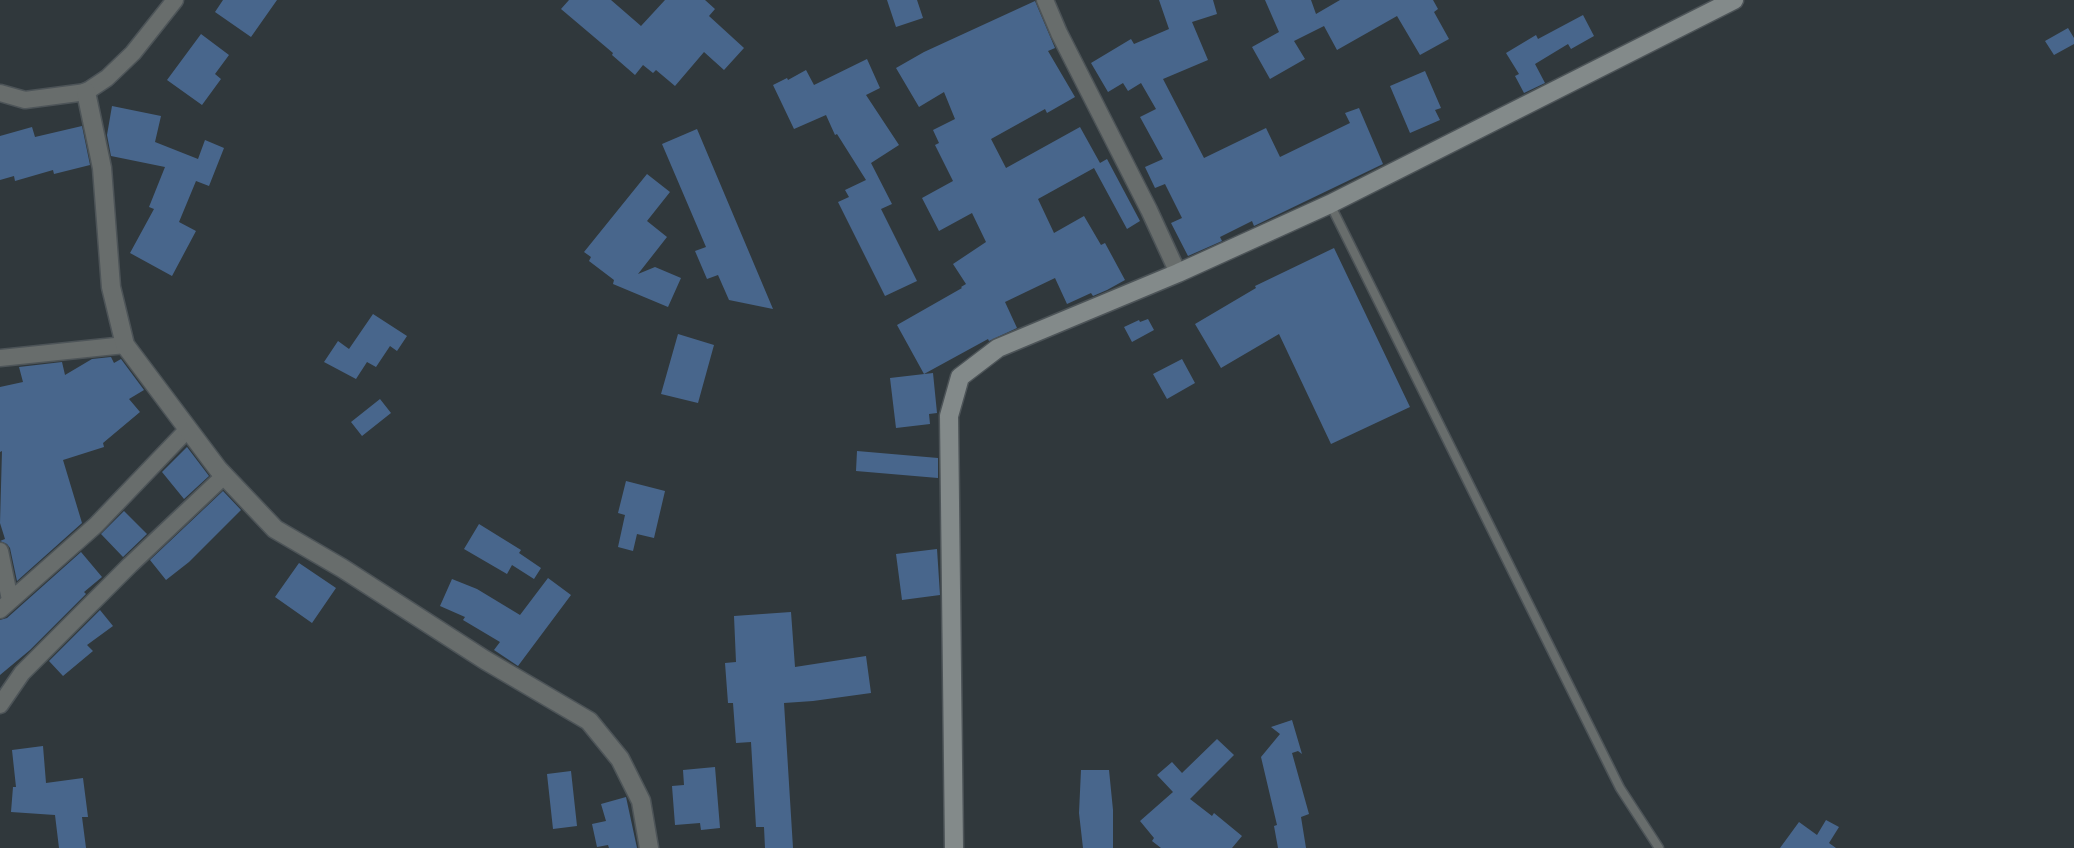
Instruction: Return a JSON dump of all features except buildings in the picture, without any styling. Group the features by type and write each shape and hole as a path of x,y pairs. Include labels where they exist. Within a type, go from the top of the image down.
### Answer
{"main road":[{"path":"954,848 949,416 960,377 998,348 1178,273 1330,204 1734,0"}],"street":[{"path":"0,93 26,100 86,92 107,78 133,53 175,0"},
{"path":"1045,0 1178,273"},
{"path":"86,92 102,168 111,287 125,345 224,476 275,529 342,568 485,660 589,721 620,760 640,801 649,848"},
{"path":"0,358 125,345"},
{"path":"5,605 96,525 188,429"},
{"path":"0,705 22,673 224,476"},
{"path":"0,551 5,605"}],"lane":[{"path":"1330,204 1620,788 1659,848"}]}
